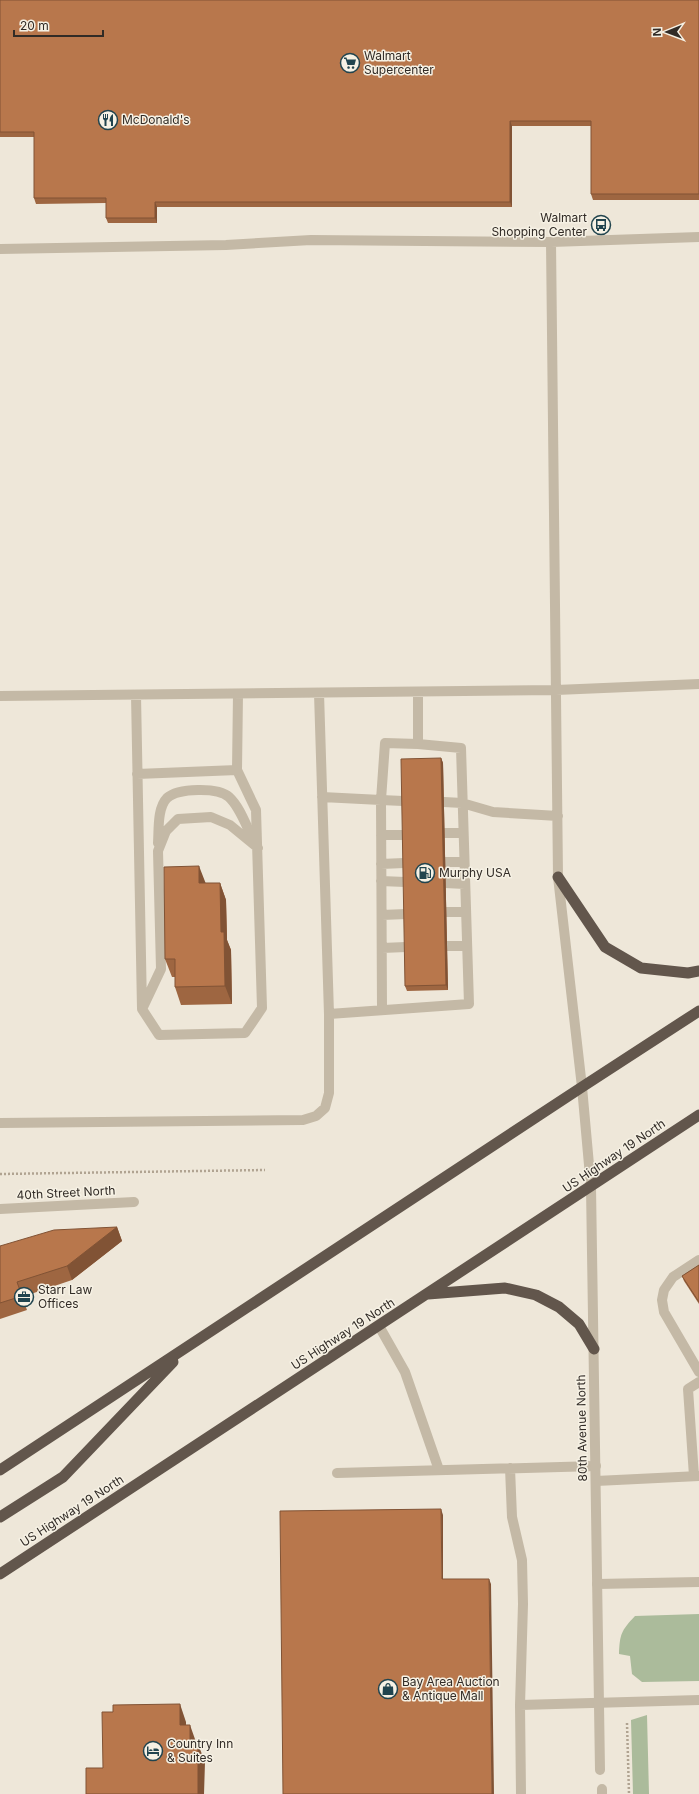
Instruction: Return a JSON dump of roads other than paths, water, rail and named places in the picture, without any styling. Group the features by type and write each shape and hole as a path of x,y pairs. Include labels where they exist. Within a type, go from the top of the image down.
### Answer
{"highway":[{"path":"558,877 605,947 641,968 688,972 699,971"},
{"path":"0,1470 582,1086 699,1012"},
{"name":"US Highway 19 North","path":"0,1574 699,1115"},
{"path":"427,1294 505,1288 536,1295 559,1307 579,1324 594,1349"},
{"path":"0,1517 63,1477 187,1347"}],"street":[{"path":"0,249 226,245 311,240 551,242 699,237"},
{"name":"80th Avenue North","path":"551,242 558,877 582,1086 591,1187 600,1770"},
{"path":"0,696 556,690 699,684"},
{"path":"418,692 418,744"},
{"path":"0,1122 309,1119 325,1108 328,1101 329,1014 319,693"},
{"path":"136,695 142,1009 159,1035 245,1033 262,1008 256,810 236,770 238,694"},
{"path":"329,1014 469,1004 461,748 385,743 381,800 382,1010"},
{"path":"137,774 236,770"},
{"path":"142,1009 161,969 158,851 161,810 167,798 180,792 203,790 228,796 258,848"},
{"path":"322,797 403,801"},
{"path":"444,802 462,802 493,812 558,816"},
{"path":"158,851 166,831 178,819 211,817 230,824 258,848"},
{"path":"445,833 463,833"},
{"path":"381,835 404,835"},
{"path":"445,862 464,862"},
{"path":"381,864 404,863"},
{"path":"381,881 405,882"},
{"path":"444,883 465,884"},
{"path":"446,912 466,912"},
{"path":"382,915 406,914"},
{"path":"447,946 467,946"},
{"path":"382,948 406,947"},
{"name":"40th Street North","path":"0,1209 134,1202"},
{"path":"699,1260 673,1277 664,1290 662,1300 664,1312 699,1372"},
{"path":"379,1326 405,1372 440,1470"},
{"path":"596,1480 696,1476 688,1389 699,1382"},
{"path":"337,1473 596,1466"},
{"path":"510,1468 512,1517 522,1560 523,1604 520,1705 521,1794"},
{"path":"597,1584 699,1582"},
{"path":"520,1705 699,1700"}],"place":[{"name":"Walmart Supercenter","path":"350,63"},
{"name":"McDonald's","path":"108,120"},
{"name":"Walmart Shopping Center","path":"601,225"},
{"name":"Murphy USA","path":"425,873"},
{"name":"Starr Law Offices","path":"24,1297"},
{"name":"Bay Area Auction & Antique Mall","path":"388,1689"},
{"name":"Country Inn & Suites","path":"153,1751"}]}
